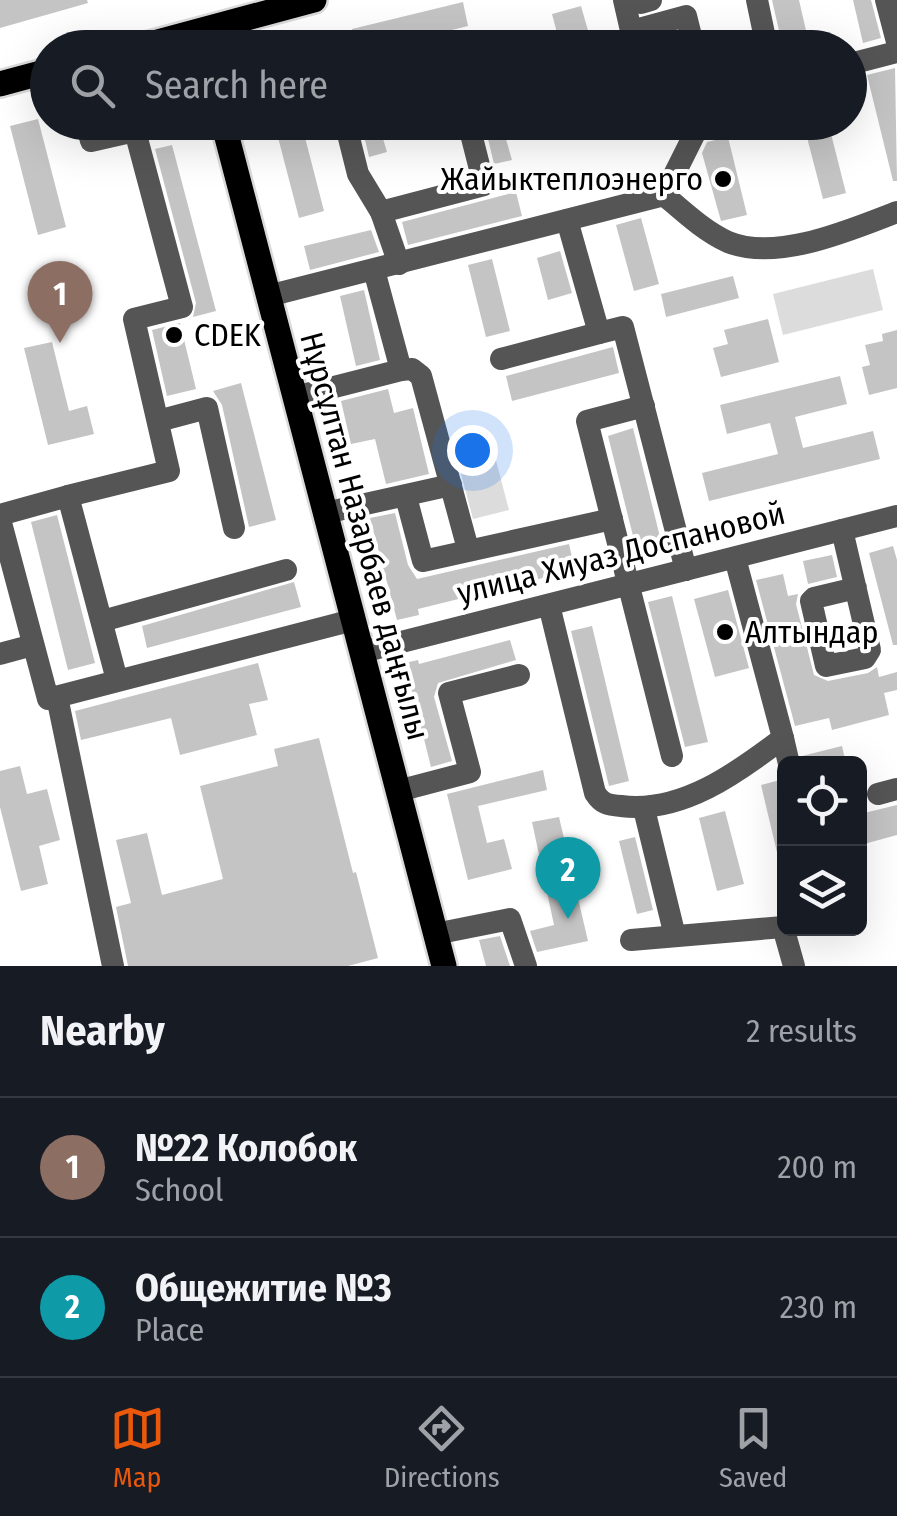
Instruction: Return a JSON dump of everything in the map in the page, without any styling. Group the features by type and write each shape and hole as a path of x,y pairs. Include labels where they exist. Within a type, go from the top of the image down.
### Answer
{"main road":[{"path":"227,30 314,0"},
{"path":"0,84 30,76"},
{"name":"Нұрсұлтан Назарбаев даңғылы","path":"228,140 444,966"}],"street":[{"path":"758,0 764,30"},
{"path":"886,0 897,42"},
{"path":"634,30 639,1"},
{"path":"654,30 686,16 690,30"},
{"path":"867,60 897,52"},
{"path":"137,140 182,307 134,319 169,472 68,496 1,529 48,699 353,620"},
{"path":"350,140 358,174 382,212 400,264"},
{"path":"382,212 484,185 473,140"},
{"path":"268,296 664,195 691,140"},
{"path":"664,195 705,229 750,248 770,249 841,233 897,212"},
{"path":"567,220 599,333"},
{"path":"374,270 401,370"},
{"path":"501,359 623,326 686,570"},
{"path":"295,397 401,370 412,369 421,376 468,550"},
{"path":"644,406 588,421 672,756"},
{"path":"158,421 207,408 234,528"},
{"path":"325,512 451,485"},
{"path":"68,496 118,680"},
{"path":"406,496 423,560 612,520"},
{"name":"улица Хиуаз Доспановой","path":"362,652 897,516"},
{"path":"842,530 856,588"},
{"path":"735,558 787,756"},
{"path":"102,621 286,570"},
{"path":"549,605 595,793 607,805 644,809 712,786 783,738"},
{"path":"0,654 33,644"},
{"path":"398,791 470,772 448,693 519,675"},
{"path":"57,696 112,966"},
{"path":"644,809 676,936"},
{"path":"436,934 510,919 526,966"},
{"path":"632,940 783,927 794,966"}],"shaded area":[{"path":"873,269 883,310 783,335 773,294"},
{"path":"490,438 509,510 473,519 454,447"}],"building":[{"path":"0,0 87,0 88,3 0,28"},
{"path":"772,0 799,0 806,30 779,30"},
{"path":"853,0 871,0 881,38 867,42 867,30 860,30"},
{"path":"463,2 468,26 452,30 352,29"},
{"path":"581,6 588,30 556,30 552,14"},
{"path":"895,68 897,181 893,181 867,75"},
{"path":"30,121 30,140 43,140 66,227 38,235 10,126"},
{"path":"279,140 306,140 324,211 299,218"},
{"path":"365,140 383,140 387,152 369,157"},
{"path":"488,140 506,140 512,160 494,164"},
{"name":"Жайыктеплоэнерго","path":"729,140 747,215 721,221 702,153 707,142"},
{"path":"808,140 833,140 846,193 823,199"},
{"path":"172,145 216,311 193,317 196,303 155,149"},
{"path":"516,192 522,216 408,245 402,222"},
{"path":"641,218 659,284 634,291 616,225"},
{"path":"371,230 379,252 310,270 304,246"},
{"path":"560,251 572,293 548,300 537,258"},
{"path":"492,259 510,331 486,337 468,265"},
{"path":"733,276 739,298 666,317 661,294"},
{"path":"364,290 380,360 356,366 340,296"},
{"path":"768,319 779,362 721,377 713,348 728,344 724,330"},
{"path":"180,323 196,389 167,396 152,330"},
{"path":"897,330 897,388 869,395 862,367 870,365 865,345 883,341 882,334"},
{"path":"52,342 69,411 87,406 94,434 48,445 24,348"},
{"path":"613,347 619,373 512,401 506,376"},
{"path":"840,376 847,404 795,417 803,448 873,431 880,459 709,501 702,473 778,454 770,423 727,434 720,405"},
{"path":"241,383 276,520 249,527 222,405 213,391"},
{"path":"388,389 394,413 413,408 429,474 386,484 375,439 351,444 341,401"},
{"path":"633,428 661,541 636,548 608,436"},
{"path":"395,513 408,565 417,579 569,544 575,570 418,609 419,615 397,620 370,518"},
{"path":"57,515 95,663 68,670 31,522"},
{"path":"893,546 897,560 897,645 893,645 869,553"},
{"path":"832,555 837,577 808,584 803,561"},
{"path":"783,574 788,596 798,594 796,604 814,675 828,681 868,673 877,667 879,677 897,672 897,690 884,693 889,715 832,730 829,718 795,726 756,580"},
{"path":"294,582 301,607 147,648 142,626"},
{"name":"Алтындар","path":"728,590 749,668 715,677 694,599"},
{"path":"672,596 708,742 685,747 648,602"},
{"path":"592,626 629,781 609,786 571,631"},
{"path":"510,640 516,660 438,683 434,697 452,761 431,767 405,663 418,660 419,664"},
{"path":"258,663 268,700 249,704 257,735 180,755 171,718 81,740 75,711"},
{"path":"319,738 378,958 348,966 128,966 116,907 131,903 116,840 147,833 162,895 223,879 200,786 278,766 274,749"},
{"path":"842,746 844,756 802,756"},
{"path":"20,766 27,794 47,789 60,840 39,846 48,884 21,891 0,807 0,771"},
{"path":"543,770 547,790 478,806 487,843 504,839 512,869 468,880 447,794"},
{"path":"777,781 777,852 761,785"},
{"path":"897,805 897,835 867,843 867,812"},
{"path":"725,811 744,884 717,891 699,818"},
{"path":"559,817 588,941 537,952 530,931 554,925 532,822"},
{"path":"635,837 653,910 637,914 619,841"},
{"path":"500,936 510,966 486,966 479,940"}],"place":[{"name":"Жайыктеплоэнерго","path":"723,179"},
{"name":"CDEK","path":"174,335"},
{"name":"№22 Колобок","path":"60,343"},
{"name":"Алтындар","path":"725,632"},
{"name":"Общежитие №3","path":"568,919"}]}
